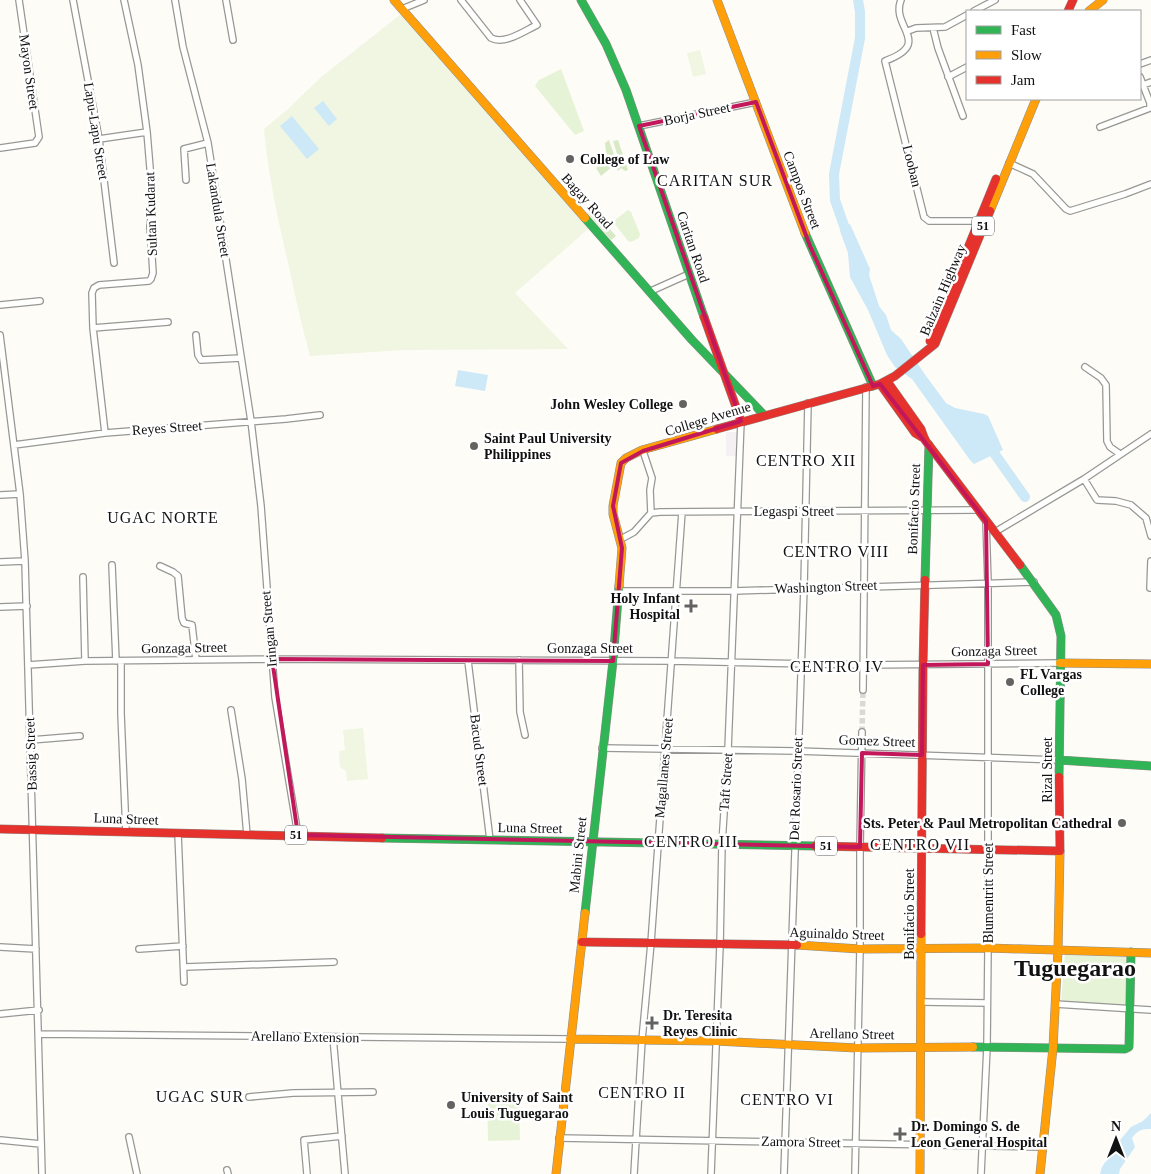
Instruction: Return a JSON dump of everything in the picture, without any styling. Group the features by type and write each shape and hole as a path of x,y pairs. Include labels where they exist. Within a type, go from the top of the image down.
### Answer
{"main road":[{"name":"Bagay Road","path":"394,0 692,340 764,415"},
{"name":"Caritan Road","path":"581,0 613,57 639,126 741,421"},
{"name":"Campos Street","path":"717,0 810,246 877,384"},
{"path":"1091,10 1103,0"},
{"name":"Balzain Highway","path":"925,352 1030,100"},
{"name":"Balzain Highway","path":"877,384 895,376 935,344 1036,100"},
{"name":"College Avenue","path":"621,539 613,514 613,506 623,459 741,421 877,384"},
{"name":"Rizal Street","path":"877,384 916,433 927,442 1034,582 1058,621 1061,636 1058,950 1053,1048 1040,1174"},
{"name":"Bonifacio Street","path":"920,1174 922,1048 921,848 927,442"},
{"name":"Mabini Street","path":"556,1174 613,661 622,554 621,539"},
{"name":"Gonzaga Street","path":"1060,663 1151,664"},
{"name":"Gomez Street","path":"1059,760 1151,766"},
{"name":"Luna Street","path":"0,829 794,846 988,848 1060,851"},
{"name":"Aguinaldo Street","path":"582,942 792,945 860,948 988,948 1151,953"},
{"path":"1131,952 1131,1009"},
{"name":"Arellano Street","path":"570,1039 716,1041 857,1048 1125,1049 1129,1047 1130,1043 1131,1009"}],"street":[{"name":"Mayon Street","path":"0,148 36,143 39,137 19,0"},
{"name":"Lapu-Lapu Street","path":"73,0 99,139 114,263"},
{"name":"Sultan Kudarat","path":"105,432 93,328 92,302 94,288 100,285 149,280 152,277 150,226 153,204 147,132 138,64 124,0"},
{"name":"Lakandula Street","path":"175,0 183,47 208,143 251,421"},
{"path":"226,0 233,40"},
{"path":"402,9 424,0"},
{"path":"461,0 492,38 499,40 514,36 537,25 520,0"},
{"path":"901,0 898,11 908,31 916,28 945,27 966,16"},
{"path":"976,10 995,0"},
{"path":"933,28 962,116"},
{"name":"Looban","path":"908,31 907,48 894,58 885,61 924,219 930,221 978,221"},
{"path":"948,78 966,68"},
{"path":"1100,127 1149,109 1150,103 1141,80"},
{"path":"1143,85 1151,82"},
{"name":"Borja Street","path":"639,126 756,102"},
{"path":"99,139 147,132"},
{"path":"186,180 184,149 208,143"},
{"path":"1009,163 1034,174 1070,211 1151,184"},
{"path":"651,291 689,274"},
{"path":"0,305 40,301"},
{"path":"93,328 168,322"},
{"path":"196,335 200,360 241,358"},
{"name":"Bassig Street","path":"0,337 20,494 25,561 34,829 42,1174"},
{"path":"1085,367 1106,385 1107,441 1110,447 1120,454"},
{"path":"863,690 864,511 877,384"},
{"name":"Del Rosario Street","path":"784,1174 804,588 808,403"},
{"name":"Reyes Street","path":"14,446 105,432 320,415"},
{"name":"Iringan Street","path":"251,421 261,506 274,697 298,835"},
{"name":"Taft Street","path":"711,1174 722,844 732,662 741,421"},
{"path":"995,532 1084,479 1151,434"},
{"path":"621,539 634,532 650,514 652,478 643,451"},
{"path":"1084,479 1097,500 1116,501 1131,505 1146,518 1151,536"},
{"path":"0,495 20,494"},
{"name":"Legaspi Street","path":"650,514 738,511 978,510"},
{"name":"Magallanes Street","path":"634,1174 642,1040 666,748 682,512"},
{"name":"Blumentritt Street","path":"981,1174 987,1047 988,948 988,583 986,521"},
{"path":"0,562 25,561"},
{"path":"1150,588 1151,561"},
{"path":"112,565 119,661 126,832"},
{"path":"160,566 174,572 178,576 183,622 192,625 196,660"},
{"path":"83,577 86,661"},
{"name":"Washington Street","path":"619,592 1034,582"},
{"path":"0,607 27,606"},
{"name":"Gonzaga Street","path":"28,665 86,661 272,659 672,661 863,665 1060,663"},
{"path":"519,660 520,712 525,735"},
{"name":"Bacud Street","path":"468,661 490,840"},
{"path":"231,710 242,779 247,835"},
{"path":"856,1174 862,732"},
{"path":"31,740 80,736"},
{"name":"Gomez Street","path":"602,748 797,750 862,754 1059,760"},
{"path":"178,834 184,982"},
{"path":"139,949 183,946"},
{"path":"0,947 36,949"},
{"path":"184,967 334,962"},
{"path":"922,1002 987,1003"},
{"path":"1055,1004 1151,1010"},
{"path":"0,1014 39,1010"},
{"name":"Arellano Extension","path":"39,1034 570,1039"},
{"path":"333,1037 345,1174"},
{"path":"249,1097 293,1093 373,1092"},
{"path":"129,1136 137,1174"},
{"path":"307,1174 304,1140 342,1136"},
{"name":"Zamora Street","path":"559,1138 1042,1148"},
{"path":"0,1140 41,1144"}],"highlighted area":[{"path":"756,102 810,246 873,386 880,384 986,521 988,664 923,665 922,755 862,753 860,847 298,835 272,659 613,661 622,548 613,506 621,463 643,451 741,421 639,126"}],"shaded area":[{"path":"726,432 738,432 738,456 726,456"}],"green space":[{"path":"401,14 482,104 588,229 515,293 568,349 403,350 310,356 276,210 264,129 320,78"},
{"path":"700,50 706,74 693,77 687,53"},
{"path":"561,69 584,131 575,135 535,86 539,80"},
{"path":"609,140 615,161 601,176 596,168 607,161 605,143"},
{"path":"618,140 628,170 625,171 621,168 617,170 620,163 613,141"},
{"path":"591,208 616,236 611,240 587,212"},
{"path":"628,210 631,212 640,234 639,238 631,242 628,241 614,223 615,220"},
{"path":"363,728 368,779 347,781 346,771 340,767 339,751 345,750 343,730"},
{"path":"1065,953 1127,954 1125,1006 1061,1002"},
{"path":"519,1092 520,1140 488,1141 487,1093"}],"water":[{"path":"323,101 337,119 329,126 314,108"},
{"path":"292,116 319,149 307,159 280,126"},
{"path":"850,224 870,269 869,275 879,306 886,315 891,330 901,339 946,403 955,408 988,416 1003,450 974,464 912,379 895,367 887,355 868,310 850,277 848,253 840,231"},
{"path":"458,370 488,375 485,391 455,386"},
{"path":"1151,1113 1151,1129 1140,1130 1132,1138 1135,1147 1120,1169 1119,1174 1100,1174 1102,1167 1116,1145 1131,1127 1143,1121"}],"waterway":[{"path":"849,240 835,200 834,174 860,38 858,0"},
{"path":"987,443 1025,497"}],"tunnel":[{"path":"862,732 863,690"}],"traffic: fast":[{"path":"581,0 606,44 626,90 704,317"},
{"path":"585,218 692,340 764,415"},
{"path":"805,233 873,386"},
{"path":"925,580 929,445"},
{"path":"1020,565 1056,615 1061,636 1059,777"},
{"path":"585,913 613,661 619,586"},
{"path":"1059,760 1151,766"},
{"path":"382,838 815,846"},
{"path":"973,1047 1125,1049 1129,1047 1131,952"}],"traffic: slow":[{"path":"394,0 585,218"},
{"path":"717,0 805,233"},
{"path":"1090,10 1103,0"},
{"path":"990,211 1036,100"},
{"path":"619,586 622,548 613,514 613,506 621,463 626,458 642,450 717,429"},
{"path":"1060,663 1151,664"},
{"path":"1040,1174 1053,1048 1058,950 1060,851"},
{"path":"556,1174 585,913"},
{"path":"920,1174 921,934"},
{"path":"797,945 860,949 988,948 1151,953"},
{"path":"570,1039 716,1041 857,1048 973,1047"}],"traffic: jam":[{"path":"1068,10 1073,0"},
{"path":"930,341 996,179"},
{"path":"925,439 915,433 880,384 895,376 935,344 990,211"},
{"path":"704,317 741,421"},
{"path":"887,381 921,429 925,440 1020,565"},
{"path":"717,429 880,384"},
{"path":"921,934 925,580"},
{"path":"815,846 1060,851 1059,777"},
{"path":"0,829 382,838"},
{"path":"582,942 797,945"}],"place":[{"name":"College of Law","path":"570,159"},
{"name":"John Wesley College","path":"683,404"},
{"name":"Saint Paul University Philippines","path":"474,446"},
{"name":"Holy Infant Hospital","path":"691,606"},
{"name":"FL Vargas College","path":"1010,682"},
{"name":"Sts. Peter & Paul Metropolitan Cathedral","path":"1122,823"},
{"name":"Dr. Teresita Reyes Clinic","path":"652,1023"},
{"name":"University of Saint Louis Tuguegarao","path":"451,1105"},
{"name":"Dr. Domingo S. de Leon General Hospital","path":"900,1134"}],"district":[{"name":"CARITAN SUR","path":"715,180"},
{"name":"CENTRO XII","path":"806,460"},
{"name":"UGAC NORTE","path":"163,517"},
{"name":"CENTRO VIII","path":"836,551"},
{"name":"CENTRO IV","path":"837,666"},
{"name":"CENTRO III","path":"691,841"},
{"name":"CENTRO VII","path":"920,844"},
{"name":"Tuguegarao","path":"1075,968"},
{"name":"CENTRO II","path":"642,1092"},
{"name":"UGAC SUR","path":"200,1096"},
{"name":"CENTRO VI","path":"787,1099"}]}
